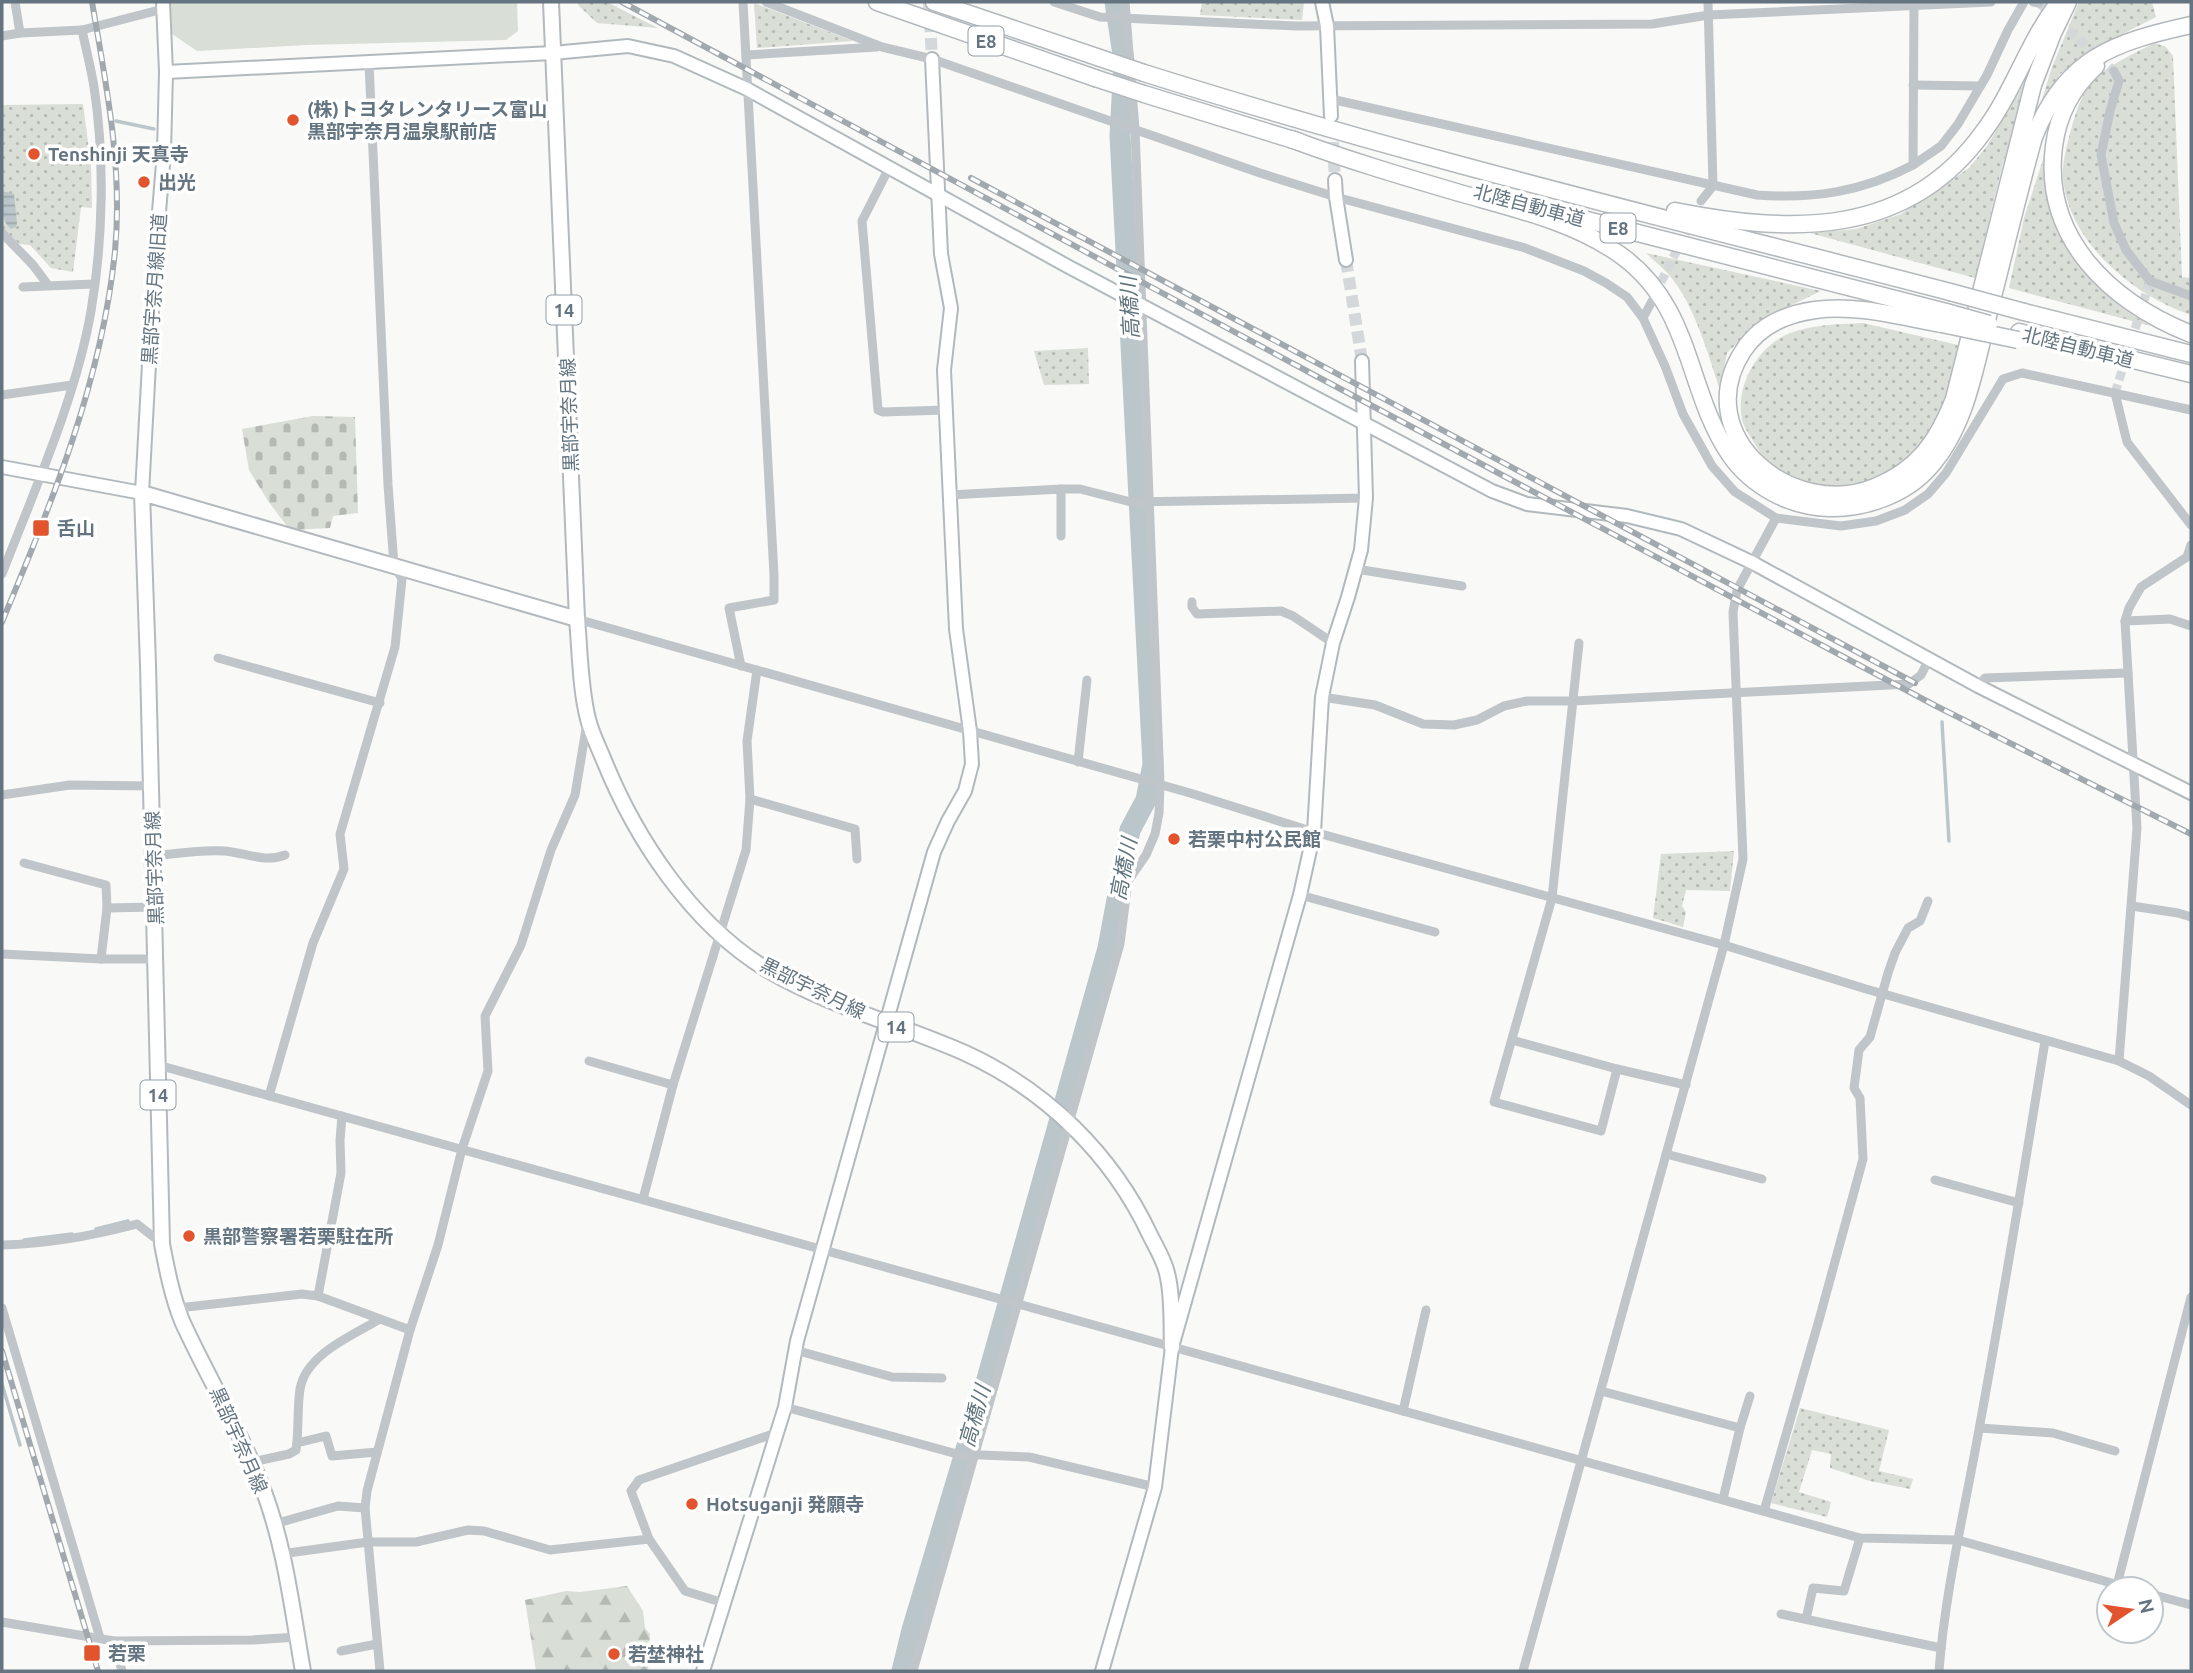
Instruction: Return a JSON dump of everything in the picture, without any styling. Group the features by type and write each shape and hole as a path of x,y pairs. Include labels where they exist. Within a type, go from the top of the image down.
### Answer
{"highway":[{"name":"北陸自動車道","path":"877,2 1095,78 1291,139 1944,318 2191,374"},
{"name":"北陸自動車道","path":"934,2 1144,73 1305,123 2191,354"},
{"path":"1467,167 1756,224 1805,225 1870,215 1926,189 1943,177 1972,146 1996,113 2038,31 2059,2"},
{"path":"1944,318 1851,309 1815,310 1781,319 1755,336 1733,371 1727,401 1736,435 1746,452 1774,477 1809,492 1847,495 1885,482 1915,464 1927,450 1942,427 1954,399 2033,85 2068,2"},
{"path":"1291,139 1351,162 1550,220 1598,241 1621,255 1650,283 1673,317 1688,351 1712,421 1722,442 1744,472 1771,491 1801,505 1818,508 1854,507 1884,498 1920,477 1938,457 1958,423 2034,138 2050,103 2072,75 2099,55 2149,36 2191,25"},
{"path":"2149,36 2105,58 2074,91 2055,141 2052,176 2054,194 2071,240 2104,281 2137,307 2191,334"}],"main road":[{"name":"黒部宇奈月線","path":"551,2 578,619 588,720 617,792 642,836 677,888 720,933 765,968 810,992 967,1054 1005,1074 1051,1105 1114,1173 1136,1205 1167,1271 1171,1293 1172,1347"},
{"name":"黒部宇奈月線","path":"142,493 162,1238 170,1284 182,1320 252,1462 274,1524 303,1671"},
{"path":"142,493 578,619"}],"street":[{"path":"15,2 20,33"},
{"path":"741,666 729,608 774,600 743,2"},
{"path":"766,2 882,47 932,59 1260,173 1336,197 1525,248 1584,271 1627,297 1643,318 1683,414 1712,466 1735,492 1776,518 1841,526 1876,521 1905,510 1928,494 1947,474 2003,379 2022,373 2191,410"},
{"path":"1054,2 1100,17 1327,26 1652,24 1709,15 1991,2"},
{"path":"913,1671 1120,944 1128,881 1146,855 1155,834 1159,813 1135,129 1125,2"},
{"path":"1322,2 1327,26 1331,116"},
{"path":"1701,201 1713,186 1708,2"},
{"path":"1331,99 1757,195 1788,197 1851,190 1886,179 1941,146 1958,124 1980,86 2024,2"},
{"path":"1913,164 1914,4"},
{"path":"2,36 82,30 163,5"},
{"name":"黒部宇奈月線旧道","path":"142,493 153,285 164,152 166,72 163,5"},
{"path":"2,574 72,385 91,311 101,220 101,157 94,89 82,30"},
{"path":"166,72 553,53 628,46 674,56 747,89 1140,305 1492,491 1527,504 1628,516 1681,529 1753,563 1978,686 2191,793"},
{"path":"746,55 882,47"},
{"path":"703,1671 785,1407 795,1350 822,1249 934,852 965,791 972,764 957,629 944,369 951,308 941,254 932,59"},
{"path":"269,1096 313,943 344,869 340,834 396,647 402,579 394,565 387,485 369,63"},
{"path":"2114,71 2119,81 2101,155 2114,223 2126,250 2150,281 2191,296"},
{"path":"1913,85 1980,86"},
{"path":"889,168 862,221 878,410 946,410"},
{"path":"1335,180 1346,260"},
{"path":"4,238 33,265 48,285"},
{"path":"23,287 94,284"},
{"path":"1643,318 1652,301"},
{"path":"1102,1671 1155,1487 1172,1347 1300,895 1314,832 1322,697 1333,643 1361,550 1366,498 1362,361"},
{"path":"2,395 72,385"},
{"path":"2115,393 2127,442 2191,525"},
{"path":"2,467 142,493"},
{"path":"1061,489 1061,537"},
{"path":"950,495 1080,489 1131,502 1366,498"},
{"path":"1522,1671 1583,1461 1686,1085 1724,945 1743,859 1733,612 1737,590 1776,518"},
{"path":"2119,1061 2137,828 2125,621 2141,587 2187,557 2191,545"},
{"path":"1356,569 1462,586"},
{"path":"1192,602 1197,614 1281,611 1333,643"},
{"path":"578,619 1160,784 1314,832 1724,945 2119,1061 2149,1076 2191,1105"},
{"path":"2125,621 2170,619 2191,626"},
{"path":"1579,642 1552,898 1494,1102 1601,1131 1617,1069"},
{"path":"219,658 380,703"},
{"path":"1322,697 1375,705 1423,724 1454,724 1477,720 1504,706 1527,701 1909,684 1921,675 1929,659"},
{"path":"643,1199 673,1085 746,850 750,799 747,741 757,670"},
{"path":"1978,686 1985,678 2128,673"},
{"path":"1078,762 1087,680"},
{"path":"380,1671 365,1508 367,1491 410,1330 438,1245 463,1149 488,1071 485,1016 521,946 551,850 575,795 588,720"},
{"path":"2,795 70,785 151,786"},
{"path":"750,799 855,829 857,859"},
{"path":"153,856 226,851 272,860 285,855"},
{"path":"24,863 106,885 107,908 101,959"},
{"path":"1300,895 1434,932"},
{"path":"1764,1511 1863,1159 1860,1098 1854,1088 1859,1050 1870,1037 1895,953 1908,928 1920,921 1928,901"},
{"path":"2132,906 2191,917"},
{"path":"107,908 155,907"},
{"path":"2,954 156,959"},
{"path":"1512,1040 1686,1085"},
{"path":"1939,1671 1958,1540 2019,1203 2045,1041"},
{"path":"589,1061 673,1085"},
{"path":"158,1065 1860,1538 1958,1540 2095,1579"},
{"path":"318,1296 341,1172 342,1116"},
{"path":"1667,1154 1762,1179"},
{"path":"1935,1180 2019,1203"},
{"path":"2,1245 52,1242 137,1224 155,1238 162,1238"},
{"path":"178,1308 302,1294 318,1296 410,1330"},
{"path":"2120,1575 2191,1297"},
{"path":"2,1308 100,1638"},
{"path":"1403,1411 1426,1310"},
{"path":"252,1462 296,1450 300,1390 304,1374 321,1355 380,1319"},
{"path":"795,1350 892,1377 942,1378"},
{"path":"1601,1391 1740,1428"},
{"path":"1723,1499 1750,1396"},
{"path":"785,1407 957,1454 1029,1457 1155,1487"},
{"path":"1979,1428 2053,1433 2115,1451"},
{"path":"723,1603 685,1591 649,1539 631,1491 639,1480 776,1433"},
{"path":"297,1443 326,1436 332,1456 377,1452"},
{"path":"274,1524 338,1506 365,1508"},
{"path":"281,1554 368,1542 416,1542 468,1530 484,1531 550,1550 649,1539"},
{"path":"1806,1619 1813,1588 1844,1591 1860,1538"},
{"path":"2165,1598 2191,1605"},
{"path":"1782,1614 1941,1648"},
{"path":"2,1622 114,1641 297,1637"},
{"path":"114,1641 122,1671"},
{"path":"341,1651 377,1644"}],"green space":[{"path":"171,2 517,2 518,31 506,40 197,51 172,34"},
{"path":"578,2 607,2 658,28 597,23"},
{"path":"1202,2 1304,2 1302,20 1200,15"},
{"path":"2079,2 2152,2 2156,17 2107,42 2060,74 2040,106 2052,67"},
{"path":"754,3 853,41 757,48"},
{"path":"2155,43 2166,47 2173,56 2182,277 2191,278 2191,315 2148,295 2108,263 2077,224 2063,178 2065,154 2073,124 2088,87 2114,65"},
{"path":"2032,69 2002,167 1975,278 1810,233 1856,229 1901,214 1969,168 1987,146"},
{"path":"83,104 91,165 92,208 81,207 73,272 51,268 30,245 19,244 2,228 2,105"},
{"path":"2052,132 2047,190 2050,209 2060,236 2077,262 2108,296 2151,326 2009,288 2024,218"},
{"path":"1646,253 1821,291 1761,320 1727,353 1720,390 1701,333 1681,291"},
{"path":"1863,323 1958,345 1944,410 1938,425 1920,452 1907,463 1861,485 1826,489 1793,480 1766,459 1743,423 1741,408 1744,384 1762,353 1780,338 1799,330 1820,326"},
{"path":"1088,348 1089,384 1044,385 1034,351"},
{"path":"313,416 355,417 358,513 333,516 330,528 290,530 249,470 242,429"},
{"path":"1734,851 1730,891 1686,890 1682,906 1686,912 1683,927 1653,918 1661,854"},
{"path":"1800,1408 1889,1430 1879,1471 1913,1479 1910,1489 1870,1481 1830,1468 1831,1454 1812,1450 1799,1492 1831,1502 1827,1517 1771,1503"},
{"path":"627,1586 643,1611 645,1628 650,1634 648,1671 536,1671 525,1600 566,1591 580,1592"}],"shaded area":[{"path":"2,191 14,194 17,223 16,227 11,229 3,217"}],"waterway":[{"name":"高橋川","path":"902,1671 1108,948 1130,830 1146,800 1153,764 1120,136 1124,61 1115,2"},
{"path":"116,121 154,129"},
{"path":"1942,722 1949,841"},
{"path":"96,1229 128,1221"},
{"path":"24,1240 72,1234"},
{"path":"2,1384 20,1445"}],"tunnel":[{"path":"929,2 932,59"},
{"path":"2039,3 2114,71"},
{"path":"1332,124 1335,180"},
{"path":"1655,294 1691,222"},
{"path":"1346,260 1362,361"},
{"path":"2115,393 2150,281"}],"railway":[{"path":"2,622 39,532 87,394 99,347 115,251 115,157 92,2"},
{"path":"622,2 1936,706 2191,834"},
{"path":"971,178 1915,683"},
{"path":"2,1351 98,1671"}],"place":[{"name":"(株)トヨタレンタリース富山 黒部宇奈月温泉駅前店","path":"293,120"},
{"name":"Tenshinji 天真寺","path":"34,154"},
{"name":"出光","path":"144,182"},
{"name":"舌山","path":"41,528"},
{"name":"若栗中村公民館","path":"1174,839"},
{"name":"黒部警察署若栗駐在所","path":"189,1236"},
{"name":"Hotsuganji 発願寺","path":"692,1504"},
{"name":"若栗","path":"92,1653"},
{"name":"若埜神社","path":"614,1654"}]}
